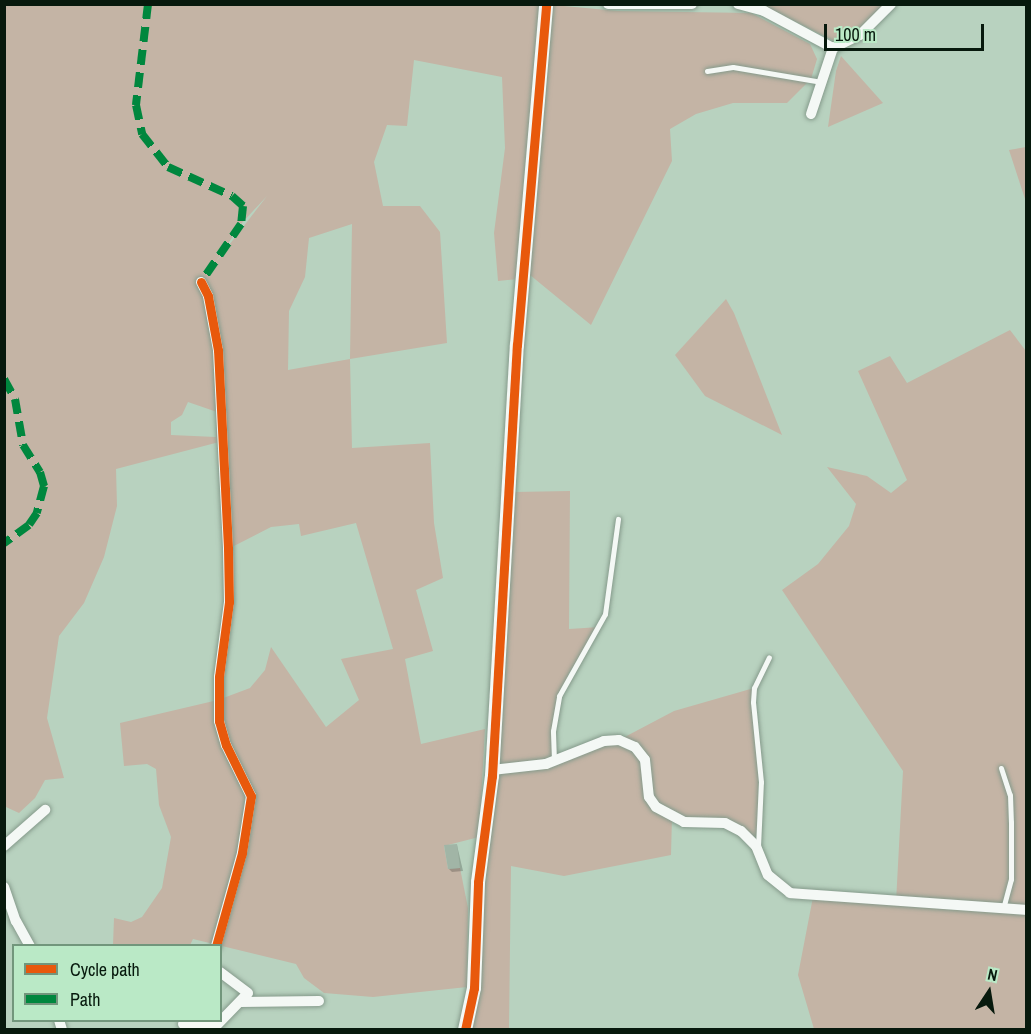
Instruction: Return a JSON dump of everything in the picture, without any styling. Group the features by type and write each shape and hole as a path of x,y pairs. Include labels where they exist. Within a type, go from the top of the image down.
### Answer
{"street":[{"path":"465,1029 474,988 477,892 492,770 517,345 546,4"},
{"path":"608,4 692,4"},
{"path":"738,4 761,7 833,48"},
{"path":"812,114 833,48 860,35 891,4"},
{"path":"201,282 208,296 218,350 223,441 229,602 219,677 219,720 226,745 251,796 242,853 216,944"},
{"path":"492,770 554,761 604,741 628,743 645,760 649,797 656,807 693,824 732,826 750,838 774,883 799,896 1026,910"},
{"path":"4,846 45,810"},
{"path":"4,887 16,921 29,944"},
{"path":"4,915 16,921"},
{"path":"222,974 248,993 222,1020"},
{"path":"240,1002 298,1004 319,1001"},
{"path":"182,1024 215,1027 220,1022"}],"lane":[{"path":"707,71 733,67 822,82"},
{"path":"554,761 553,731 560,696 605,614 618,519"},
{"path":"758,854 760,782 754,688 768,657"},
{"path":"1001,768 1010,795 1011,842 1009,893 1003,908"}],"shaded area":[{"path":"4,5 541,5 518,279 498,281 494,233 505,148 502,77 414,60 407,126 387,125 374,162 383,206 420,206 440,232 447,343 350,359 352,448 430,443 434,523 443,578 416,590 433,651 405,659 421,744 485,729 479,837 444,846 448,869 460,868 468,908 467,987 373,997 324,993 304,978 296,964 222,946 222,944 193,939 190,944 113,944 114,918 131,922 142,917 162,888 171,837 159,805 156,769 147,764 124,766 120,723 218,700 250,688 265,670 271,647 326,727 359,700 341,659 393,649 356,523 301,536 299,524 271,527 228,549 223,441 116,469 117,506 104,557 84,603 59,636 47,718 64,778 45,780 35,798 19,813 6,807","holes":["267,196 216,262 241,224","352,224 350,359 288,370 289,311 305,277 309,238","188,402 217,412 216,437 171,435 171,422 182,415"]},
{"path":"553,5 618,11 751,13 810,44 817,59 811,79 787,103 733,103 696,114 670,129 672,161 591,325 530,275"},
{"path":"762,5 891,5 840,44"},
{"path":"841,56 883,103 828,127 836,71"},
{"path":"1026,147 1026,202 1009,150"},
{"path":"726,299 734,313 782,435 705,396 675,355"},
{"path":"1010,330 1026,351 1026,1029 814,1029 798,975 813,897 896,902 903,771 782,590 818,564 849,526 856,504 827,467 867,476 891,493 907,480 858,371 890,356 907,383"},
{"path":"570,491 569,629 600,627 569,673 555,713 554,761 619,740 674,711 754,688 759,754 758,853 741,831 672,817 671,855 564,876 511,866 509,1029 470,1030 481,985 484,893 499,770 514,492"}],"building":[{"path":"457,844 460,868 448,869 444,845"}],"marked path":[{"path":"148,4 136,105 142,134 168,167 232,196 243,206 241,224 201,282"},
{"path":"4,379 15,399 23,445 40,472 44,486 37,513 29,525 4,543"}],"cycle path":[{"path":"465,1030 474,988 478,882 492,776 517,345 546,4"},
{"path":"201,282 208,296 218,350 228,549 229,602 219,677 219,721 226,745 251,796 242,853 217,944"}]}
